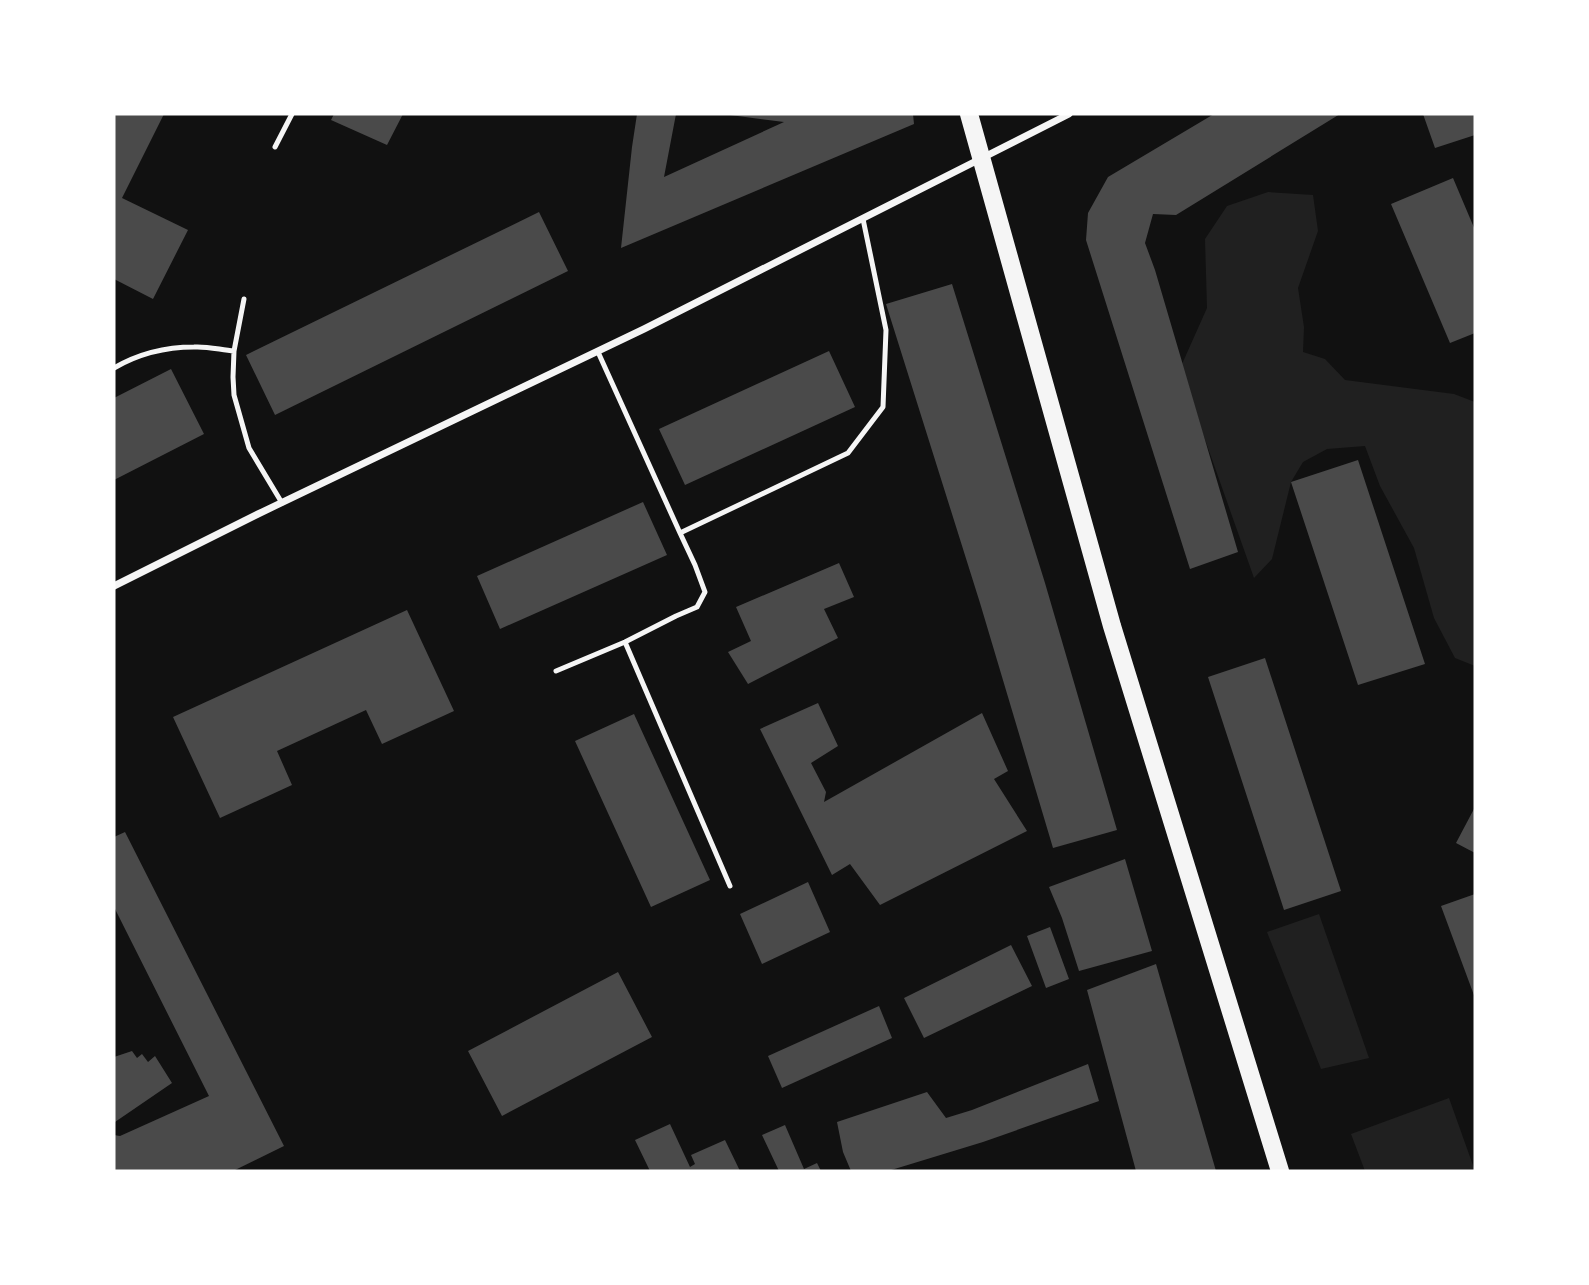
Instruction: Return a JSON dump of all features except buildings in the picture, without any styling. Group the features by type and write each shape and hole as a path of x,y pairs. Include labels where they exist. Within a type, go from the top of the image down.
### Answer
{"main road":[{"path":"970,114 1112,626 1280,1171"}],"street":[{"path":"114,586 598,352 1069,114"}],"lane":[{"path":"275,147 292,114"},
{"path":"680,533 848,453 883,407 886,330 863,219"},
{"path":"244,299 234,351 234,395 249,448 282,503"},
{"path":"114,368 125,361 158,351 196,346 234,351"},
{"path":"556,671 698,607 705,592 598,352"},
{"path":"625,642 730,886"}],"shaded area":[{"path":"1268,192 1313,195 1318,231 1298,288 1304,327 1303,352 1325,359 1345,380 1454,394 1475,402 1475,666 1455,658 1434,618 1414,548 1380,486 1365,446 1327,449 1303,462 1291,482 1272,559 1254,578 1202,431 1182,364 1207,308 1205,239 1227,206"},
{"path":"1319,914 1369,1058 1321,1069 1267,932"},
{"path":"1449,1098 1475,1171 1365,1171 1351,1134"}]}
